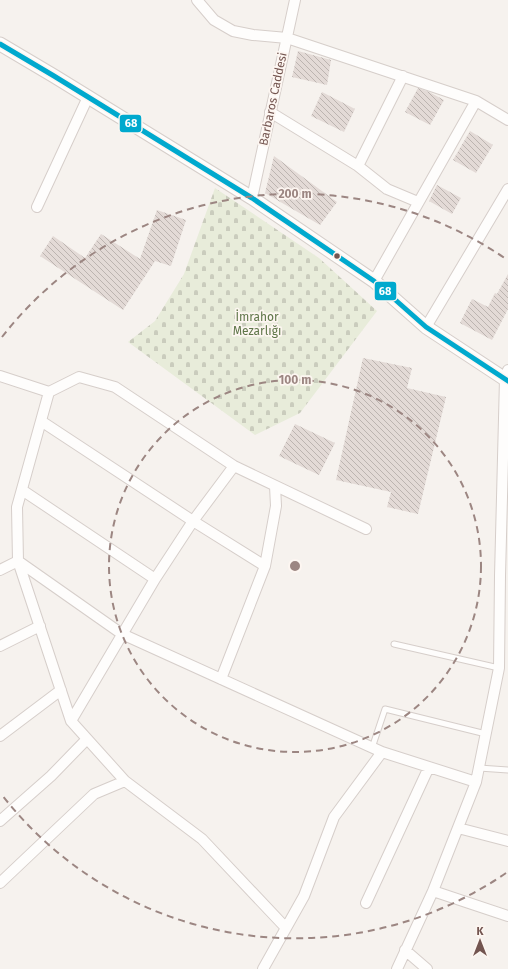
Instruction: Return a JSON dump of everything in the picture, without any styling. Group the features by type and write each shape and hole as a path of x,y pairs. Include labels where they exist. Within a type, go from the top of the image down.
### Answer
{"street":[{"name":"Barbaros Caddesi","path":"252,198 295,0"},
{"path":"200,1 214,20 233,31 253,35 287,38 476,100 508,120"},
{"path":"0,44 252,198 374,281 426,327 507,377 500,576 499,668 476,782 433,891 397,969"},
{"path":"358,166 403,76"},
{"path":"38,207 88,97"},
{"path":"374,281 476,100"},
{"path":"270,112 358,166 387,189 418,202"},
{"path":"426,327 508,189"},
{"path":"0,376 49,392 79,377 115,387 234,466 366,529"},
{"path":"49,392 18,507 18,561 71,721 125,781 202,839 286,928"},
{"path":"41,421 193,521 265,566"},
{"path":"71,721 155,579 193,521 234,466"},
{"path":"221,678 265,566 276,506 275,486"},
{"path":"22,490 155,579"},
{"path":"0,570 18,561"},
{"path":"18,561 122,634 372,748 476,782"},
{"path":"0,646 40,626"},
{"path":"0,736 61,690"},
{"path":"0,822 51,776 87,739"},
{"path":"263,969 304,896 334,817 382,752"},
{"path":"366,902 429,767"},
{"path":"0,883 94,794 125,781"},
{"path":"458,828 508,841"},
{"path":"433,891 508,916"},
{"path":"405,950 427,969"}],"lane":[{"path":"394,644 499,668"},
{"path":"372,748 385,709 486,734"},
{"path":"479,768 508,770"}],"green space":[{"name":"İmrahor Mezarlığı","path":"215,188 319,258 377,311 300,413 255,435 128,342 155,321 184,274"}],"building":[{"path":"298,51 331,60 327,85 292,77"},
{"path":"418,88 444,100 430,125 405,112"},
{"path":"322,92 355,109 344,132 311,116"},
{"path":"470,131 493,145 476,173 453,160"},
{"path":"274,156 337,202 320,225 265,193"},
{"path":"437,185 461,198 452,214 429,201"},
{"path":"157,210 186,220 171,266 155,261 123,310 40,256 53,236 85,258 101,234 140,259"},
{"path":"508,274 508,309 492,340 460,323 472,299 488,307 495,293 497,294"},
{"path":"363,358 412,368 407,388 446,397 418,514 387,507 391,492 336,480"},
{"path":"295,424 335,443 319,475 279,456"}],"transit line":[{"name":"68","path":"0,44 252,198 374,281 426,327 508,381"}]}
